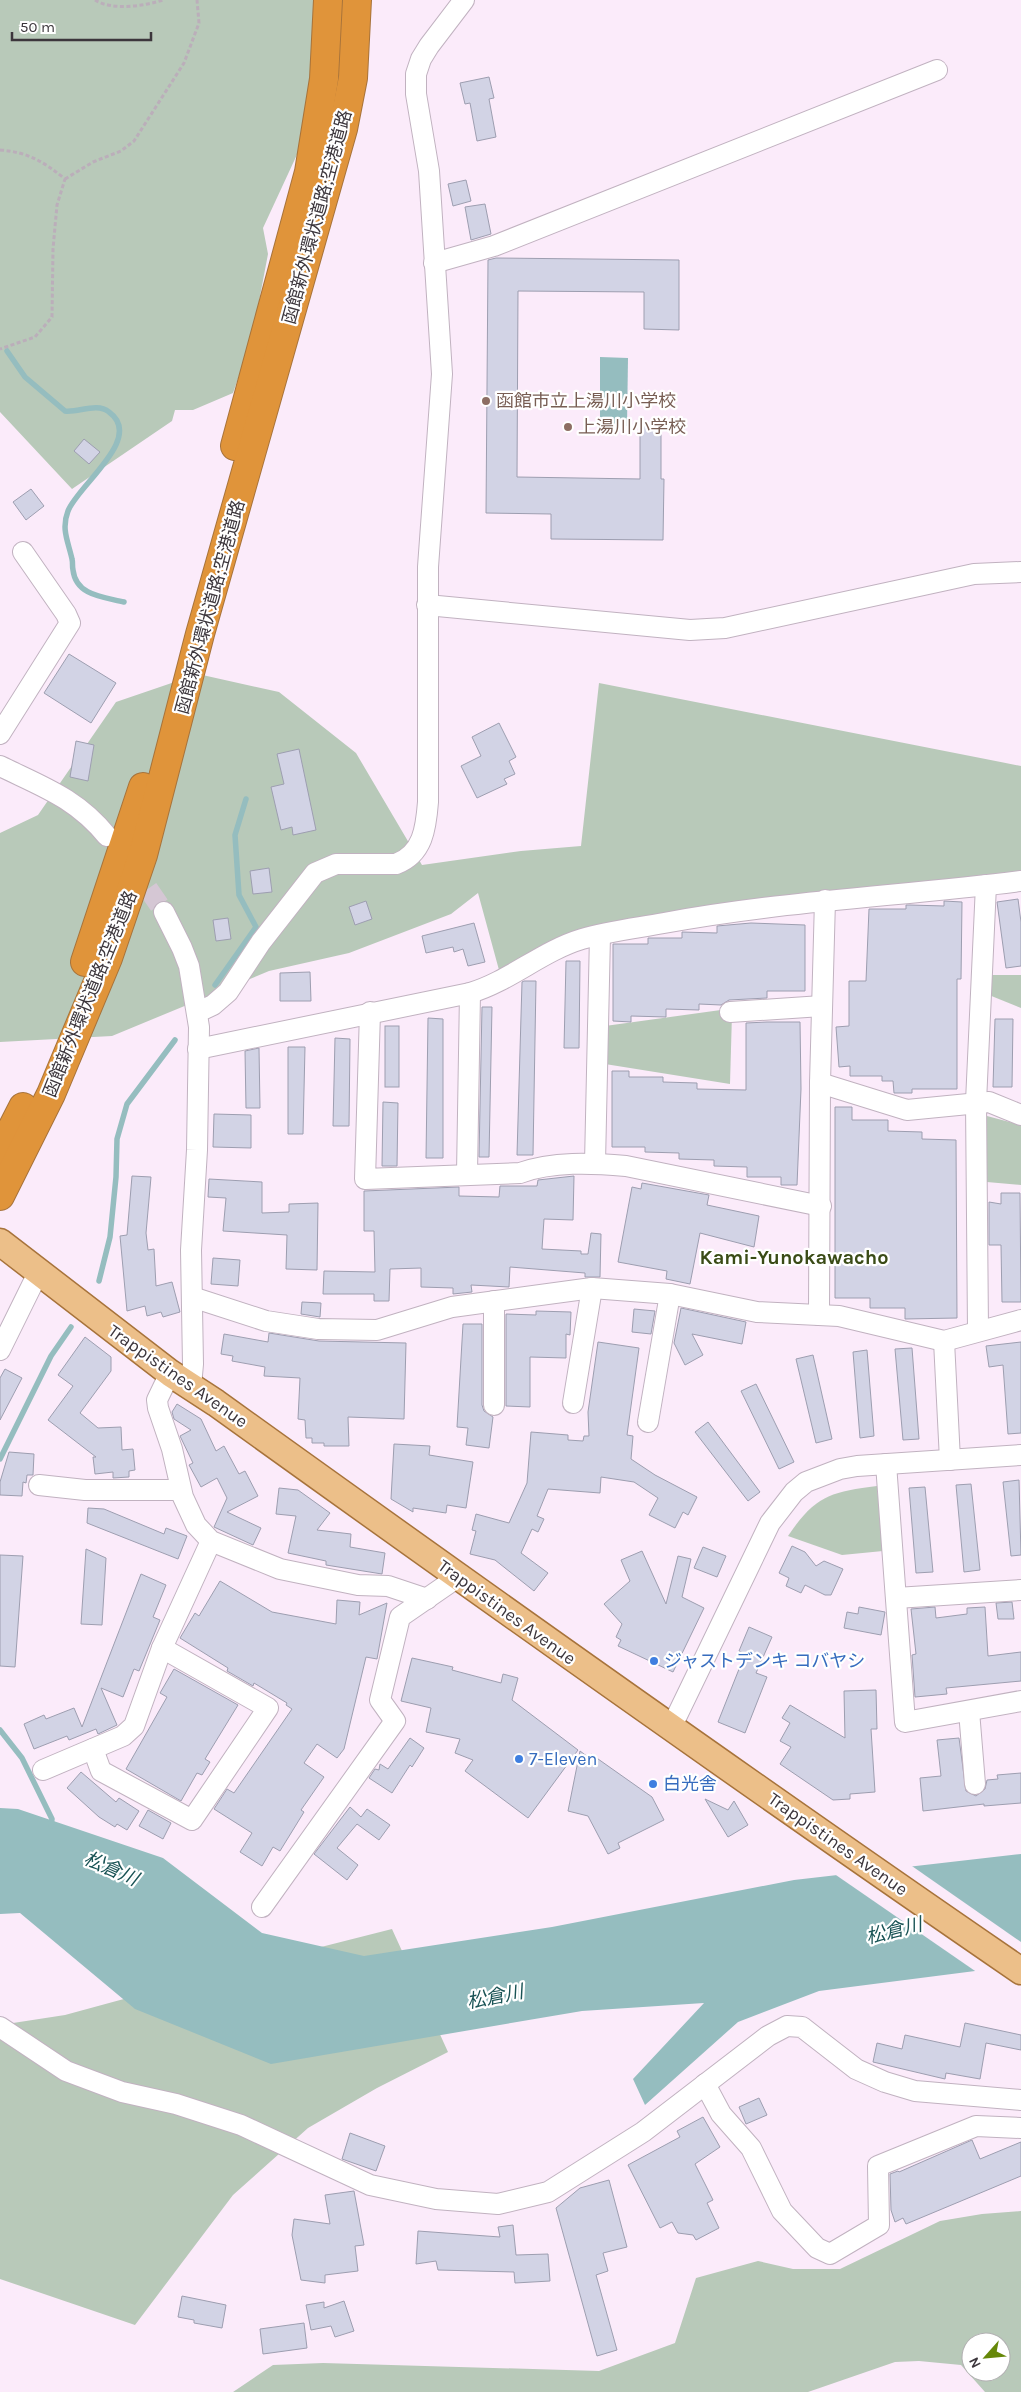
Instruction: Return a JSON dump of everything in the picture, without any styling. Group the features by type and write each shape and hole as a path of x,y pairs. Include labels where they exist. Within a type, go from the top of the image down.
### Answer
{"highway":[{"name":"函館新外環状道路;空港道路","path":"0,1152 38,1078 91,948 139,803 309,172 324,79 328,0"},
{"name":"函館新外環状道路;空港道路","path":"0,1196 51,1094 108,958 143,855 200,634 343,129 353,78 357,0"}],"main road":[{"name":"Trappistines Avenue","path":"0,1242 181,1380 216,1403 671,1728 709,1752 837,1844 1021,1971"}],"street":[{"path":"198,1012 221,1000 228,992 261,942 315,873 336,864 396,864 404,861 418,847 424,836 428,802 427,605 442,374 429,171 416,94 416,74 421,59 429,46 464,0"},
{"path":"434,264 494,246 937,70"},
{"path":"0,734 70,623 66,614 23,552"},
{"path":"427,605 690,630 725,628 974,574 1021,572"},
{"path":"0,766 65,797 93,819 108,836"},
{"path":"198,1049 370,1012 470,993 511,977 580,940 600,935 700,916 825,900 986,886 1021,881"},
{"path":"978,1330 976,1102 986,886"},
{"path":"820,1315 820,1083 825,900"},
{"path":"164,912 185,957 198,1012 197,1150 191,1250 192,1297 181,1380 157,1400 172,1449 181,1490 196,1525 211,1541 280,1569 358,1585 388,1586 427,1599"},
{"path":"595,1163 600,935"},
{"path":"467,1174 470,993"},
{"path":"730,1012 822,1006"},
{"path":"370,1012 365,1179 520,1173 535,1168 595,1163 626,1166 820,1206"},
{"path":"820,1083 907,1110 989,1102 1021,1114"},
{"path":"0,1350 39,1272"},
{"path":"192,1297 266,1321 318,1329 377,1330 452,1307 592,1288 670,1294 757,1312 839,1316 944,1340 1021,1320"},
{"path":"573,1404 592,1288"},
{"path":"648,1422 670,1294"},
{"path":"494,1301 494,1405"},
{"path":"944,1340 950,1460"},
{"path":"671,1728 770,1523 800,1487 821,1475 840,1469 1021,1455"},
{"path":"886,1464 904,1722 1021,1701"},
{"path":"39,1485 86,1490 181,1490"},
{"path":"43,1770 123,1736 134,1726 162,1648 211,1541"},
{"path":"262,1907 395,1721 380,1700 400,1617 458,1577"},
{"path":"896,1598 1021,1590"},
{"path":"92,1749 101,1770 192,1820 268,1708 162,1648"},
{"path":"968,1710 975,1784"},
{"path":"0,2027 66,2071 122,2092 176,2104 241,2125 370,2185 436,2199 498,2204 548,2192 643,2132 768,2036 787,2026 802,2027 856,2069 885,2082 916,2091 1021,2100"},
{"path":"705,2084 721,2114 751,2148 782,2212 817,2248 830,2254 879,2225 878,2166 976,2126 1021,2128"}],"path":[{"path":"95,0 108,6 164,0"},
{"path":"0,349 35,336 52,317 53,249 57,205 65,179 94,162 121,151 134,141 184,62 199,24 197,0"},
{"path":"0,150 14,151 42,161 65,179"}],"shaded area":[{"path":"0,0 313,0 313,50 307,133 263,228 268,254 252,338 233,393 193,410 175,410 172,421 72,489 0,412"},
{"path":"198,674 279,692 356,753 422,865 521,851 581,846 599,683 1021,766 1021,873 702,907 499,970 478,893 451,914 349,953 269,971 112,1036 0,1042 0,833 38,815 116,702"},
{"path":"991,975 1021,975 1021,1008 989,995"},
{"path":"728,1009 732,1014 730,1084 605,1064 605,1026"},
{"path":"987,1116 1021,1125 1021,1185 987,1182"},
{"path":"877,1486 883,1551 842,1555 788,1536 807,1512 825,1498 847,1491"},
{"path":"392,1929 448,2052 377,2088 308,2128 233,2195 135,2325 0,2279 0,2025 65,2015"},
{"path":"1021,2211 1021,2392 985,2392 976,2382 1011,2382 1011,2332 961,2332 961,2365 919,2361 895,2362 808,2392 233,2392 273,2365 323,2363 599,2371 675,2343 696,2278 758,2261 793,2269 840,2269 940,2221 982,2214"}],"water":[{"path":"600,357 628,358 627,426 600,426"},
{"name":"松倉川","path":"0,1808 18,1809 163,1858 262,1933 364,1956 552,1927 794,1880 1021,1854 1021,1965 819,1991 738,2022 645,2105 633,2079 704,2003 582,2011 271,2064 135,2009 20,1913 0,1914"}],"pier":[{"path":"909,1864 1021,1942 1021,1968 978,1973 833,1873"}],"building":[{"path":"489,77 494,98 489,99 496,137 477,141 470,103 465,104 460,83"},
{"path":"466,180 471,201 453,206 448,184"},
{"path":"485,204 491,234 471,240 465,207"},
{"name":"函館市立上湯川小学校","path":"496,258 679,260 679,330 644,329 644,292 518,291 517,477 640,479 640,426 661,426 661,479 664,479 663,540 551,539 551,514 486,513 488,260"},
{"path":"84,439 100,452 89,464 74,451"},
{"path":"31,489 44,506 26,520 13,502"},
{"path":"69,654 116,683 91,723 44,693"},
{"path":"499,723 516,757 509,761 515,774 504,779 507,784 477,798 461,766 481,756 472,737"},
{"path":"76,741 94,745 88,781 70,777"},
{"path":"299,749 316,830 293,835 292,827 281,830 271,787 284,784 277,754"},
{"path":"269,868 272,892 253,894 250,871"},
{"path":"1018,899 1021,922 1021,966 1006,968 997,902"},
{"path":"366,901 372,919 355,925 349,907"},
{"path":"944,901 962,902 961,979 957,979 957,1089 912,1089 912,1093 894,1093 893,1081 882,1081 882,1076 850,1076 850,1066 839,1067 836,1027 849,1026 849,981 866,981 869,909 906,909 906,905 944,906"},
{"path":"228,918 231,939 216,941 213,920"},
{"path":"474,923 485,962 468,966 463,949 454,952 453,947 426,953 422,936"},
{"path":"751,923 805,925 805,991 767,991 767,998 729,1000 721,1005 699,1004 699,1010 666,1009 666,1017 631,1016 631,1022 613,1021 613,944 648,944 648,938 682,938 682,932 717,933 717,926"},
{"path":"566,961 580,961 579,1048 564,1048"},
{"path":"310,972 311,1001 280,1001 280,973"},
{"path":"536,981 533,1155 517,1155 522,982"},
{"path":"482,1007 492,1007 489,1157 479,1157"},
{"path":"428,1018 443,1019 443,1158 426,1158"},
{"path":"995,1019 1013,1019 1012,1087 993,1087"},
{"path":"800,1022 801,1089 797,1185 781,1185 781,1177 747,1177 747,1167 714,1166 714,1160 679,1159 679,1153 645,1152 645,1147 612,1147 612,1071 629,1071 629,1077 663,1077 663,1082 697,1083 697,1089 746,1090 746,1023"},
{"path":"385,1026 399,1026 399,1087 385,1087"},
{"path":"335,1038 350,1039 349,1126 333,1126"},
{"path":"288,1047 305,1047 303,1134 288,1134"},
{"path":"259,1048 260,1108 246,1108 245,1051"},
{"path":"383,1102 398,1103 397,1166 382,1166"},
{"path":"835,1107 852,1107 852,1120 888,1120 888,1131 922,1132 922,1139 956,1140 957,1318 905,1319 905,1308 870,1308 870,1298 835,1298"},
{"path":"214,1114 251,1115 251,1148 213,1147"},
{"path":"132,1176 151,1177 146,1233 148,1250 154,1249 156,1286 172,1282 180,1312 163,1317 161,1312 147,1316 145,1306 127,1311 120,1236 127,1235"},
{"path":"574,1176 573,1220 544,1219 542,1249 581,1251 581,1254 588,1254 591,1233 601,1234 600,1277 585,1277 585,1273 510,1267 509,1287 471,1285 472,1292 453,1294 453,1288 421,1287 421,1268 390,1269 389,1301 374,1301 374,1294 323,1294 324,1271 375,1272 374,1231 364,1231 364,1191 459,1187 459,1196 499,1197 500,1186 537,1186 538,1180"},
{"path":"209,1179 262,1182 262,1213 289,1212 289,1204 318,1203 317,1270 286,1269 287,1235 223,1231 226,1198 208,1197"},
{"path":"642,1183 709,1195 707,1205 759,1216 754,1247 700,1233 690,1284 666,1279 667,1271 618,1262 632,1187 641,1189"},
{"path":"1001,1193 1020,1193 1021,1302 1002,1302 1001,1245 989,1245 989,1202 1001,1204"},
{"path":"213,1258 240,1260 238,1286 211,1284"},
{"path":"302,1302 321,1303 320,1317 301,1314"},
{"path":"681,1308 746,1322 742,1344 692,1334 703,1355 685,1365 674,1343"},
{"path":"634,1309 655,1311 651,1334 632,1332"},
{"path":"536,1311 571,1312 570,1335 566,1334 566,1358 530,1357 530,1407 506,1406 506,1314 536,1315"},
{"path":"463,1324 482,1324 482,1405 484,1411 493,1417 489,1448 466,1445 468,1428 457,1427"},
{"path":"269,1333 319,1341 406,1343 404,1419 348,1417 349,1446 324,1446 324,1443 312,1443 312,1438 306,1438 305,1420 298,1419 300,1378 264,1376 265,1367 232,1361 233,1356 221,1354 224,1334 268,1342"},
{"path":"85,1337 111,1357 111,1371 80,1413 98,1428 121,1427 122,1450 133,1449 135,1470 129,1471 129,1477 113,1478 113,1472 95,1474 93,1457 96,1457 48,1420 73,1386 58,1375"},
{"path":"598,1342 639,1348 627,1435 633,1436 631,1459 655,1475 697,1497 688,1515 683,1512 675,1528 649,1515 658,1498 634,1482 601,1477 600,1493 548,1489 537,1516 544,1519 538,1532 532,1529 521,1553 548,1573 534,1591 495,1560 470,1554 476,1531 472,1530 476,1514 509,1523 527,1483 531,1432 568,1435 568,1440 583,1441 584,1436 589,1436 588,1412"},
{"path":"1021,1342 1021,1433 1008,1434 1003,1365 989,1367 986,1346"},
{"path":"912,1348 919,1439 903,1440 895,1349"},
{"path":"867,1350 874,1436 860,1438 853,1352"},
{"path":"813,1355 832,1439 816,1443 796,1359"},
{"path":"5,1369 22,1378 0,1420 0,1378"},
{"path":"756,1384 794,1462 779,1469 741,1391"},
{"path":"177,1404 201,1419 216,1451 224,1446 239,1474 245,1471 258,1496 227,1512 261,1528 253,1545 214,1527 227,1498 217,1478 201,1487 189,1465 193,1463 180,1436 191,1430 174,1419 172,1412"},
{"path":"708,1422 760,1492 748,1501 695,1432"},
{"path":"394,1444 430,1446 429,1455 473,1462 466,1508 447,1505 446,1513 413,1508 413,1512 391,1499"},
{"path":"9,1452 34,1454 33,1475 27,1475 26,1483 23,1482 22,1496 0,1495 0,1482"},
{"path":"1019,1480 1021,1555 1011,1556 1003,1482"},
{"path":"971,1484 980,1570 964,1572 956,1485"},
{"path":"925,1487 933,1572 916,1573 909,1488"},
{"path":"279,1488 298,1490 330,1513 317,1530 351,1534 350,1547 385,1553 382,1574 326,1565 326,1561 288,1553 296,1516 276,1514"},
{"path":"88,1508 104,1509 164,1534 166,1528 187,1536 178,1559 87,1523"},
{"path":"792,1546 805,1552 816,1566 824,1561 843,1569 831,1595 825,1595 805,1585 801,1593 786,1586 789,1578 779,1573"},
{"path":"703,1547 726,1556 717,1577 694,1568"},
{"path":"86,1549 106,1558 102,1625 81,1624"},
{"path":"642,1551 666,1604 678,1556 691,1559 682,1597 704,1608 673,1672 618,1646 621,1640 616,1637 622,1624 604,1604 630,1581 621,1560"},
{"path":"0,1555 23,1556 15,1667 0,1666"},
{"path":"141,1574 166,1585 153,1617 160,1620 139,1671 134,1669 123,1697 101,1688 117,1725 98,1734 96,1729 69,1740 67,1736 34,1749 24,1724 44,1715 46,1719 74,1708 82,1727"},
{"path":"220,1581 272,1612 336,1624 337,1600 360,1602 359,1615 387,1603 377,1659 366,1657 344,1749 337,1758 317,1744 304,1763 324,1777 301,1810 304,1812 280,1851 273,1847 262,1866 240,1852 252,1833 214,1809 227,1789 234,1793 292,1709 286,1705 287,1703 254,1683 253,1686 227,1671 228,1668 180,1638 195,1613 199,1616"},
{"path":"1012,1602 1014,1619 998,1619 996,1603"},
{"path":"859,1607 885,1612 881,1635 844,1628 847,1612 858,1614"},
{"path":"935,1607 936,1618 967,1614 967,1608 985,1607 988,1656 1021,1652 1021,1681 946,1688 947,1694 915,1697 912,1655 916,1654 911,1609"},
{"path":"749,1627 772,1637 756,1673 767,1677 745,1733 718,1722 745,1654 739,1651"},
{"path":"412,1658 453,1667 452,1670 501,1683 503,1674 518,1678 512,1700 578,1750 528,1818 465,1771 473,1760 455,1753 460,1739 426,1732 431,1708 401,1701"},
{"path":"174,1669 238,1705 205,1759 210,1762 202,1775 197,1773 181,1801 126,1769 167,1697 160,1693"},
{"path":"876,1690 877,1729 871,1729 875,1792 850,1794 850,1799 833,1800 780,1764 791,1747 780,1741 790,1723 782,1718 790,1705 845,1738 844,1691"},
{"path":"410,1738 424,1748 412,1767 410,1765 392,1793 369,1778 375,1769 379,1770 380,1764 388,1769"},
{"path":"959,1738 966,1791 976,1796 985,1789 987,1780 998,1779 997,1775 1021,1773 1021,1803 984,1806 984,1804 923,1811 920,1778 941,1776 937,1740"},
{"path":"580,1751 588,1757 591,1754 652,1797 664,1820 618,1843 620,1848 608,1854 588,1816 568,1811"},
{"path":"81,1772 116,1802 119,1798 139,1811 127,1830 117,1824 115,1827 99,1817 67,1788"},
{"path":"705,1799 728,1810 734,1801 748,1825 728,1837"},
{"path":"350,1807 361,1817 367,1809 390,1825 379,1840 357,1824 337,1848 358,1865 347,1880 314,1854"},
{"path":"148,1810 171,1823 163,1839 139,1826"},
{"path":"965,2023 1021,2035 1021,2050 986,2043 980,2079 946,2073 945,2079 873,2062 877,2043 902,2049 905,2035 960,2047"},
{"path":"759,2098 767,2115 746,2124 739,2107"},
{"path":"703,2117 720,2147 695,2164 713,2200 707,2203 719,2228 696,2240 693,2235 678,2233 672,2222 660,2228 628,2165 680,2137 677,2131"},
{"path":"350,2133 385,2146 376,2171 342,2159"},
{"path":"972,2140 980,2159 1021,2142 1021,2176 906,2224 903,2218 895,2222 891,2210 890,2174 899,2172"},
{"path":"609,2180 627,2247 603,2253 608,2271 596,2275 617,2350 597,2356 556,2208 580,2188"},
{"path":"354,2191 364,2245 355,2246 358,2271 325,2275 325,2283 301,2280 292,2235 294,2219 330,2224 325,2195"},
{"path":"513,2225 516,2255 548,2254 550,2281 515,2283 514,2272 438,2270 436,2261 416,2264 418,2231 500,2237 498,2227"},
{"path":"182,2296 226,2305 222,2328 194,2323 194,2320 178,2317"},
{"path":"344,2301 354,2331 335,2337 331,2326 311,2330 306,2305 324,2302 324,2308"},
{"path":"304,2323 307,2348 263,2354 260,2329"}],"waterway":[{"path":"7,351 25,377 65,411 93,408 104,409 118,423 119,435 114,448 106,462 74,500 66,517 65,529 75,579 79,585 92,594 124,602"},
{"path":"215,985 256,927 239,895 235,835 246,799"},
{"path":"99,1281 110,1237 116,1177 117,1139 127,1104 175,1040"},
{"path":"0,1459 51,1356 71,1327"},
{"path":"0,1730 22,1758 52,1819 51,1826"}],"tunnel":[{"path":"131,864 164,912"}],"place":[{"name":"函館市立上湯川小学校","path":"486,401"},
{"name":"上湯川小学校","path":"568,427"},
{"name":"ジャストデンキ コバヤシ","path":"654,1661"},
{"name":"7-Eleven","path":"519,1759"},
{"name":"白光舎","path":"653,1784"}],"district":[{"name":"Kami-Yunokawacho","path":"794,1257"}]}
